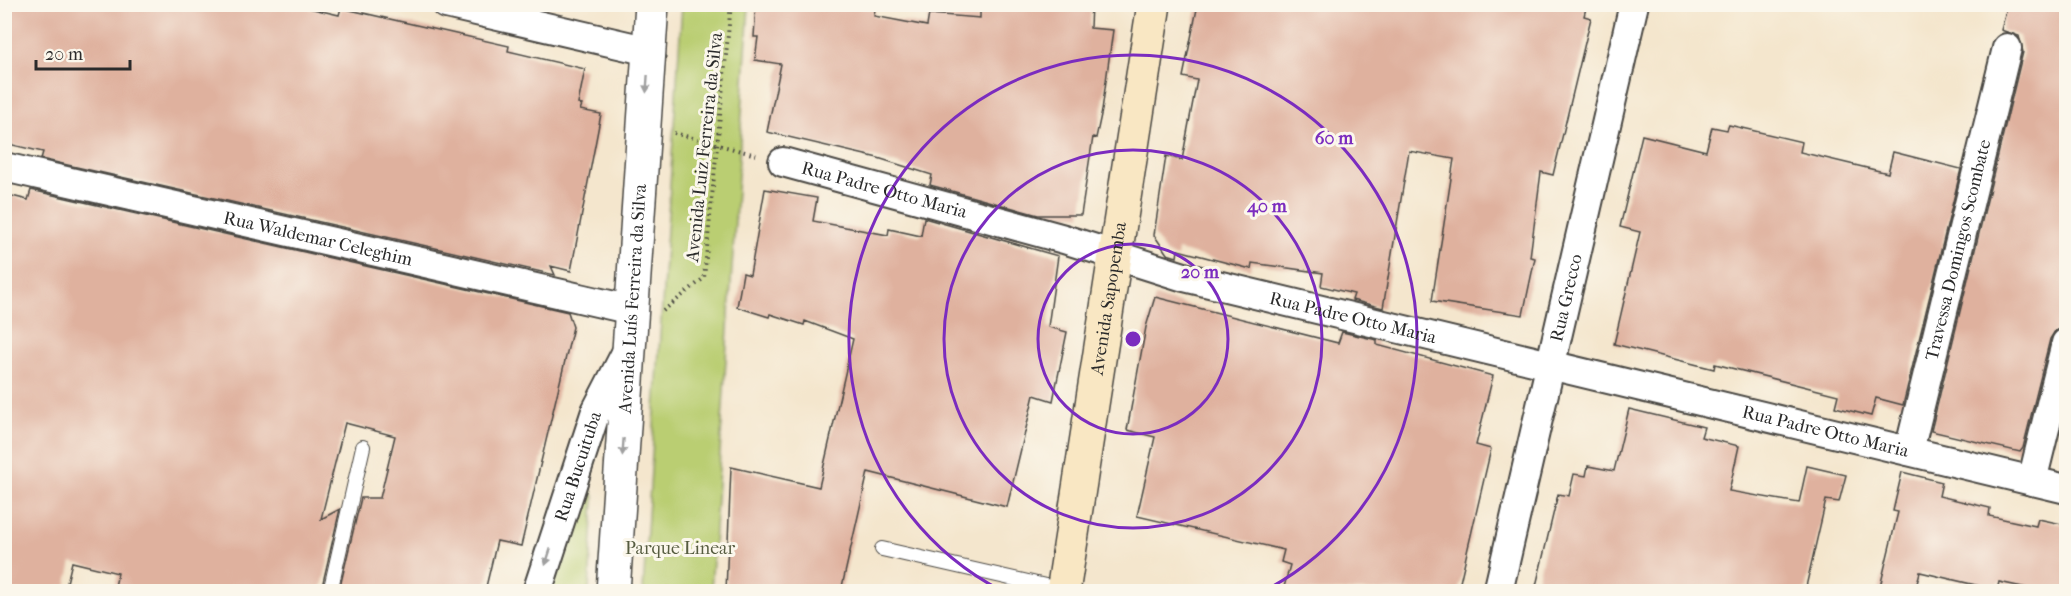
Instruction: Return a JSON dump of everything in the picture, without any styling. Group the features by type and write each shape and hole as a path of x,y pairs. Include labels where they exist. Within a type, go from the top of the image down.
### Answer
{"main road":[{"name":"Avenida Sapopemba","path":"1063,591 1154,4"}],"street":[{"path":"446,4 649,51"},
{"name":"Avenida Luís Ferreira da Silva","path":"613,591 652,4"},
{"name":"Rua Grecco","path":"1498,591 1634,4"},
{"name":"Travessa Domingos Scombate","path":"1909,452 2007,48"},
{"name":"Rua Padre Otto Maria","path":"783,162 1064,239 1184,277 2067,489"},
{"name":"Rua Waldemar Celeghim","path":"4,167 632,310"},
{"path":"2032,481 2067,343"},
{"name":"Rua Bucuituba","path":"537,591 596,411 629,347"}],"lane":[{"path":"330,591 363,447"},
{"path":"882,549 1063,591"}],"path":[{"name":"Avenida Luiz Ferreira da Silva","path":"666,311 704,278 731,4"},
{"name":"Rua Padre Otto Maria","path":"644,124 783,162"}],"green space":[{"name":"Parque Linear","path":"682,5 749,5 711,591 643,591"},
{"path":"581,485 592,490 594,498 589,591 549,592"}],"building":[{"path":"4,4 292,4 339,15 341,8 509,46 508,51 585,69 578,104 582,105 580,110 601,114 571,271 551,266 555,275 41,159 43,152 4,143"},
{"path":"756,4 830,4 875,9 874,16 927,26 929,14 980,18 980,4 1091,4 1090,28 1113,30 1102,110 1096,138 1093,137 1081,215 1038,215 930,185 932,175 878,158 767,132 781,64 755,60 758,37 754,37"},
{"path":"1198,4 1587,4 1584,16 1591,18 1553,175 1541,172 1530,257 1535,258 1523,315 1432,301 1454,159 1409,151 1383,308 1352,300 1354,294 1321,286 1323,273 1252,263 1251,269 1178,250 1177,257 1167,254 1154,235 1166,156 1182,160 1197,80 1183,77"},
{"path":"2008,4 2067,4 2067,327 2055,331 2050,339 2023,448 2020,452 1931,431 2023,52 2019,36 2001,30"},
{"path":"1729,125 1802,142 1800,152 1888,173 1893,152 1961,169 1903,405 1876,398 1871,416 1835,407 1838,395 1715,364 1714,369 1614,344 1640,232 1620,227 1642,135 1706,151 1712,127 1727,130"},
{"path":"765,189 817,198 813,221 888,235 889,229 921,236 924,218 1058,256 1048,327 1067,332 1053,401 1034,395 1007,507 868,472 841,591 726,591 731,467 819,487 853,339 805,321 804,325 770,314 769,317 737,307 743,273 750,275"},
{"path":"31,190 568,312 573,327 521,546 497,541 485,591 339,591 361,498 380,498 395,436 345,423 321,519 340,509 321,591 114,591 118,573 72,562 65,591 4,591 4,194 28,200"},
{"path":"1155,297 1338,343 1342,332 1377,340 1377,345 1493,376 1476,445 1491,449 1458,591 1302,591 1284,587 1290,565 1281,562 1284,550 1137,516 1155,437 1127,430 1146,327"},
{"path":"1629,409 1704,427 1701,437 1739,446 1729,491 1799,503 1807,466 1846,475 1839,502 1826,500 1805,591 1560,591 1536,586 1558,494 1569,496 1574,474 1586,476 1588,466 1614,471"},
{"path":"1902,472 1942,482 1939,496 1990,508 1989,516 2036,526 2038,519 2067,525 2067,591 2041,591 1999,582 1997,590 1920,572 1915,591 1879,591 1898,512 1893,511"}]}
